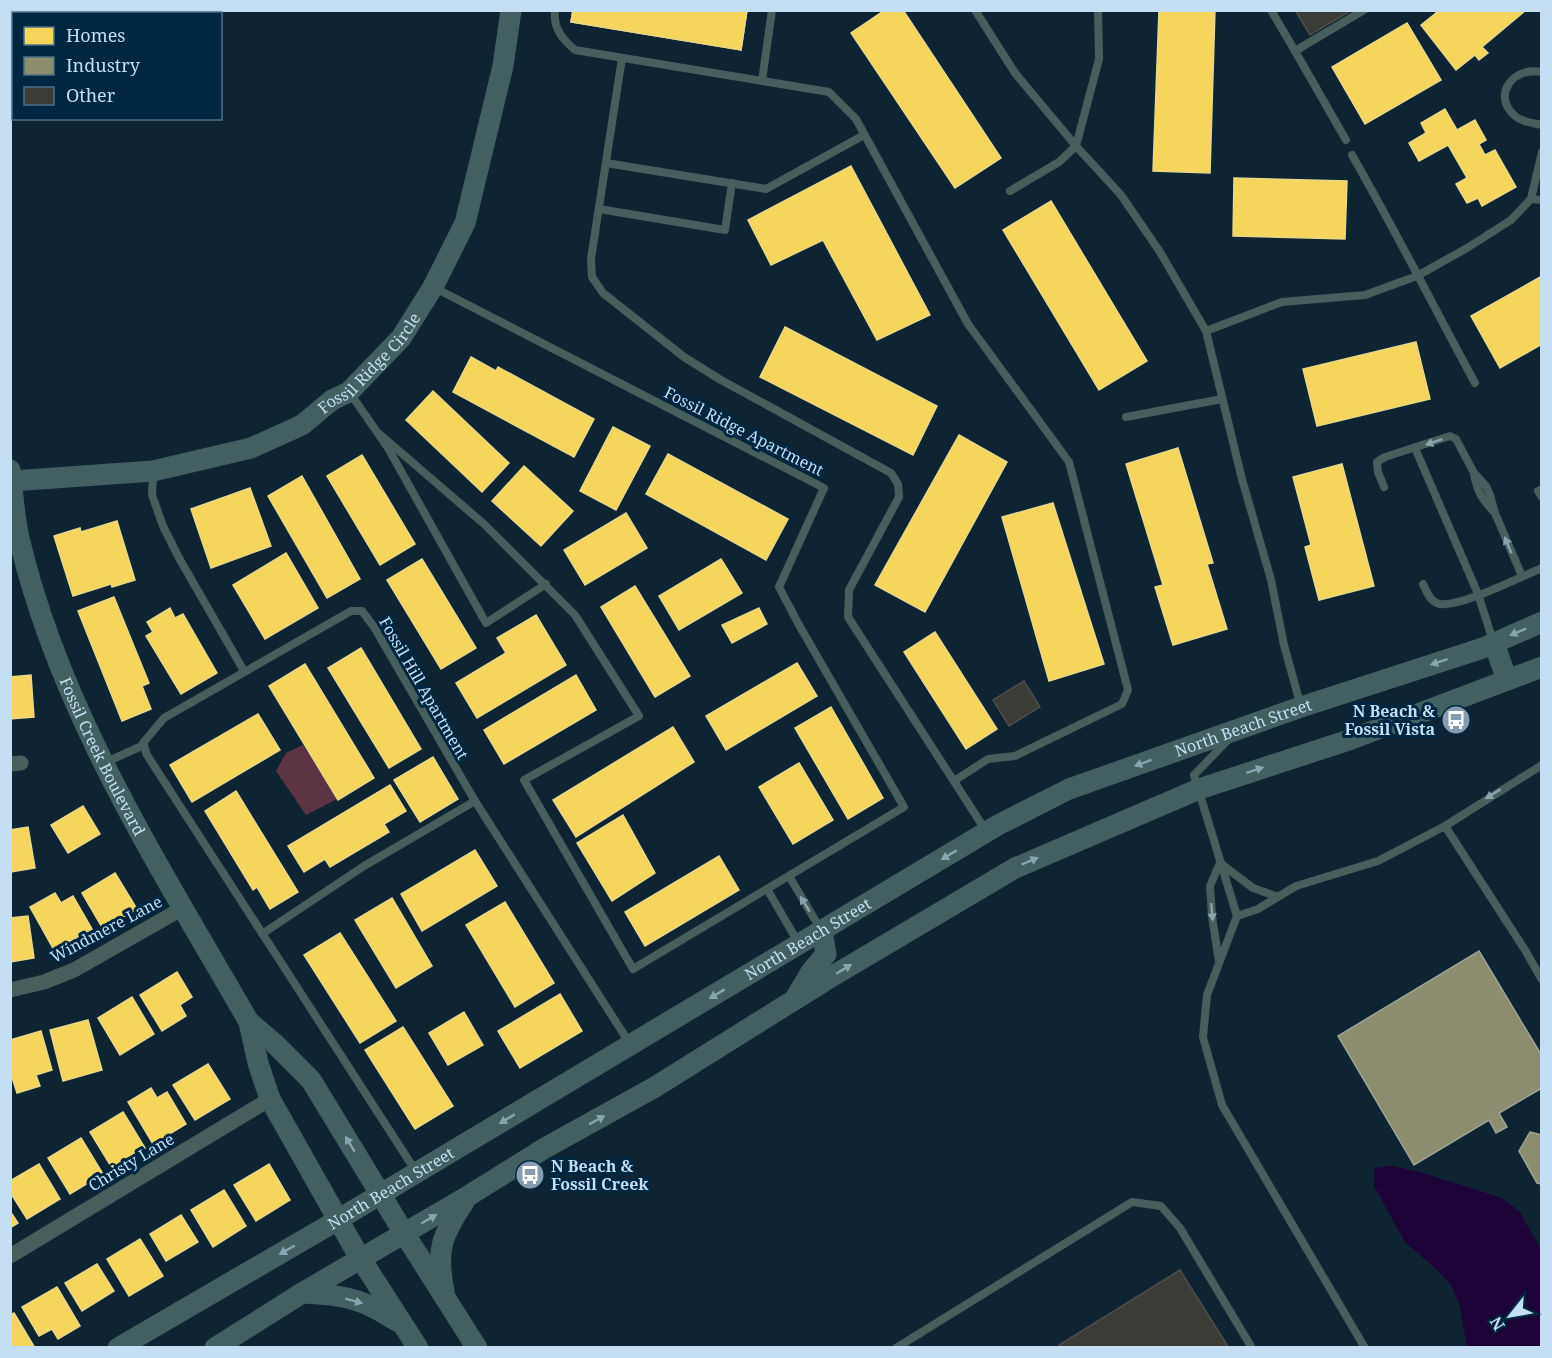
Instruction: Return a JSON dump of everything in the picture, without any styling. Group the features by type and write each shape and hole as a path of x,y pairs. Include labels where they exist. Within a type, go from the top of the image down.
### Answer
{"main road":[{"name":"Fossil Ridge Circle","path":"11,475 153,471 250,448 302,425 332,400 349,392 401,338 433,287 465,223 480,169 503,66 511,10"},
{"name":"Fossil Creek Boulevard","path":"11,475 18,535 40,616 103,764 249,1022 258,1063 270,1099 360,1259 418,1347"},
{"name":"North Beach Street","path":"118,1347 417,1173 987,832 1069,789 1301,707 1494,643 1542,622"},
{"path":"1494,643 1507,680"},
{"path":"215,1347 545,1148 655,1087 794,1000 1015,868 1199,789 1348,740 1542,667"},
{"path":"794,1000 811,972 826,954 822,932"},
{"name":"Fossil Creek Boulevard","path":"249,1022 311,1080 404,1233 477,1347"},
{"path":"445,1297 440,1267 443,1240 449,1224 468,1196"},
{"path":"302,1293 324,1294 354,1300 371,1306 402,1324"}],"street":[{"name":"Windmere Lane","path":"10,990 44,982 74,970 183,908"},
{"name":"Christy Lane","path":"10,1257 270,1099"}],"lane":[{"path":"555,10 554,21 562,38 575,50 829,92 856,119 968,324 1069,462 1128,690 1122,704 1015,756 988,759 954,781"},
{"path":"762,81 772,10"},
{"path":"975,10 1015,73 1076,146 1121,195 1160,252 1206,331 1242,479 1271,580 1284,645 1301,707"},
{"path":"1010,191 1059,162 1076,146 1099,59 1098,10"},
{"path":"1271,10 1346,140"},
{"path":"1295,51 1364,10"},
{"path":"622,58 591,259 592,277 603,293 684,357 891,472 898,484 899,497 849,590 848,617 987,832"},
{"path":"1542,72 1531,70 1519,73 1510,81 1506,93 1507,106 1515,116 1526,122 1542,124"},
{"path":"606,163 766,189 864,135"},
{"path":"1206,331 1282,302 1365,295 1417,276 1511,220 1531,199 1542,152"},
{"path":"1352,155 1397,233 1417,276 1475,382"},
{"path":"599,209 726,230 732,183"},
{"path":"1531,199 1542,200"},
{"name":"Fossil Ridge Apartment","path":"377,432 484,524 575,615 639,716 524,780 633,969 904,807 779,587 824,488 433,287"},
{"name":"Fossil Ridge Apartment","path":"349,392 377,432 486,622 546,584"},
{"path":"1126,417 1222,399"},
{"path":"1384,487 1377,462 1385,457 1449,436 1456,439 1474,473 1477,490 1495,513 1522,576"},
{"path":"1415,448 1478,594 1494,643"},
{"path":"153,471 152,495 163,526 244,671"},
{"path":"1542,489 1538,491 1542,497"},
{"path":"1423,584 1431,600 1439,604 1455,603 1542,568"},
{"name":"Fossil Hill Apartment","path":"144,745 143,743 164,718 351,611 362,611 374,627 475,801 631,1045"},
{"path":"1238,729 1194,775 1236,916 1207,995 1203,1036 1222,1105 1365,1347"},
{"path":"103,764 144,745 147,756 160,778 417,1173"},
{"path":"1236,916 1258,909 1296,886 1378,861 1445,826 1542,765"},
{"path":"262,934 364,866 475,801"},
{"path":"1445,826 1542,980"},
{"path":"1220,863 1253,888 1278,897"},
{"path":"1219,962 1210,886 1220,863"},
{"path":"789,876 822,932"},
{"path":"767,889 799,945"},
{"path":"896,1347 1132,1202 1161,1206 1180,1227 1252,1347"}],"shaded area":[{"path":"303,745 339,798 306,815 276,771 286,753"},
{"path":"1392,1166 1420,1172 1502,1198 1520,1212 1541,1250 1541,1347 1467,1347 1460,1306 1451,1285 1405,1242 1374,1186 1374,1168"}],"building: Homes":[{"path":"573,10 747,10 741,50 571,22"},
{"path":"573,10 747,10 741,50 571,22"},
{"path":"885,10 903,10 1001,158 955,188 851,33"},
{"path":"1159,10 1215,10 1210,173 1153,171"},
{"path":"1436,10 1526,10 1482,47 1488,53 1479,60 1475,55 1456,70 1421,25 1436,13"},
{"path":"1407,23 1441,80 1365,124 1332,67"},
{"path":"1445,109 1457,130 1475,120 1486,140 1479,144 1485,155 1495,150 1516,187 1482,206 1478,198 1467,203 1456,184 1467,178 1448,145 1419,161 1409,143 1426,133 1421,123"},
{"path":"851,166 930,315 877,340 823,240 771,265 748,220"},
{"path":"1234,178 1347,181 1345,239 1233,236"},
{"path":"1051,201 1147,361 1099,390 1003,230"},
{"path":"1542,276 1542,344 1500,368 1471,316"},
{"path":"785,327 937,406 913,455 760,377"},
{"path":"1416,342 1430,399 1317,426 1303,369"},
{"path":"471,357 496,371 498,367 594,419 574,457 453,392"},
{"path":"433,391 509,463 482,492 406,420"},
{"path":"613,427 650,446 616,510 580,491"},
{"path":"959,435 1007,462 925,612 875,585"},
{"path":"1178,448 1213,563 1207,564 1227,629 1173,645 1155,587 1163,585 1126,464"},
{"path":"668,454 788,519 766,560 646,494"},
{"path":"362,455 415,544 380,565 327,476"},
{"path":"1342,464 1374,586 1319,600 1305,547 1311,545 1293,477"},
{"path":"524,466 573,511 541,546 492,501"},
{"path":"302,476 360,579 327,598 268,496"},
{"path":"250,488 271,546 211,568 191,509"},
{"path":"1053,503 1104,664 1049,681 1002,517"},
{"path":"626,513 647,548 585,585 564,550"},
{"path":"117,521 135,580 112,587 111,584 73,596 54,536 80,528 81,532"},
{"path":"286,553 318,608 265,639 233,585"},
{"path":"422,559 476,648 441,669 387,580"},
{"path":"721,559 742,593 679,630 659,596"},
{"path":"635,586 690,676 655,697 601,607"},
{"path":"114,597 149,683 142,686 151,709 122,721 78,611"},
{"path":"170,608 175,618 183,614 217,673 181,694 146,636 153,632 147,622"},
{"path":"759,608 767,624 732,643 722,625"},
{"path":"536,615 566,665 477,718 456,683 506,653 497,638"},
{"path":"935,632 997,729 966,749 904,652"},
{"path":"361,648 421,749 389,768 328,668"},
{"path":"797,663 817,696 726,750 706,716"},
{"path":"305,664 374,778 338,800 269,686"},
{"path":"31,675 34,717 10,719 10,677"},
{"path":"576,675 596,710 504,764 484,730"},
{"path":"831,707 883,798 848,819 795,728"},
{"path":"258,714 280,750 192,802 170,765"},
{"path":"673,727 694,762 576,837 553,800"},
{"path":"433,757 458,799 420,822 394,780"},
{"path":"799,763 833,820 793,844 759,787"},
{"path":"390,785 406,811 384,824 389,832 330,867 325,859 304,872 288,846"},
{"path":"236,791 298,892 270,909 257,887 253,890 205,811"},
{"path":"83,806 100,834 68,853 51,825"},
{"path":"623,815 655,873 612,901 577,843"},
{"path":"28,827 35,868 10,872 10,830"},
{"path":"475,850 497,886 422,931 401,894"},
{"path":"719,856 739,890 645,946 625,912"},
{"path":"115,873 137,909 103,929 82,893"},
{"path":"55,893 61,903 73,896 92,929 54,950 30,907"},
{"path":"392,898 432,966 396,988 355,920"},
{"path":"505,902 554,983 515,1007 466,925"},
{"path":"28,916 34,958 10,962 10,918"},
{"path":"340,933 396,1021 360,1043 304,955"},
{"path":"177,972 192,997 180,1005 186,1016 162,1031 140,995"},
{"path":"560,994 582,1031 520,1068 498,1031"},
{"path":"132,997 154,1034 120,1055 98,1018"},
{"path":"464,1012 483,1045 448,1065 429,1033"},
{"path":"88,1020 102,1070 63,1081 50,1030"},
{"path":"403,1027 453,1106 415,1129 365,1050"},
{"path":"41,1031 52,1070 36,1075 40,1086 17,1093 10,1071 10,1040"},
{"path":"208,1064 230,1099 195,1120 173,1085"},
{"path":"151,1088 157,1098 167,1092 186,1124 153,1144 128,1102"},
{"path":"123,1112 145,1148 112,1168 90,1132"},
{"path":"81,1138 103,1174 70,1194 48,1158"},
{"path":"39,1164 60,1199 27,1219 10,1192 10,1181"},
{"path":"269,1164 290,1200 256,1221 234,1185"},
{"path":"224,1190 246,1226 213,1247 191,1210"},
{"path":"10,1211 18,1223 10,1228"},
{"path":"181,1215 198,1242 166,1261 150,1234"},
{"path":"140,1239 163,1276 129,1296 107,1259"},
{"path":"97,1264 114,1291 82,1311 65,1283"},
{"path":"57,1287 80,1326 58,1339 52,1329 39,1336 22,1307"},
{"path":"14,1313 35,1348 10,1348 10,1315"}],"building: Industry":[{"path":"1479,951 1542,1056 1542,1088 1499,1113 1507,1127 1496,1133 1489,1120 1414,1165 1338,1036"},
{"path":"1530,1132 1542,1135 1542,1184 1537,1183 1519,1151"}],"building: Other":[{"path":"1295,10 1352,10 1310,35"},
{"path":"1024,681 1040,707 1009,726 993,700"},
{"path":"1180,1270 1229,1348 1060,1348 1059,1345"}],"place":[{"name":"N Beach & Fossil Vista","path":"1456,720"},
{"name":"N Beach & Fossil Creek","path":"530,1175"}]}
